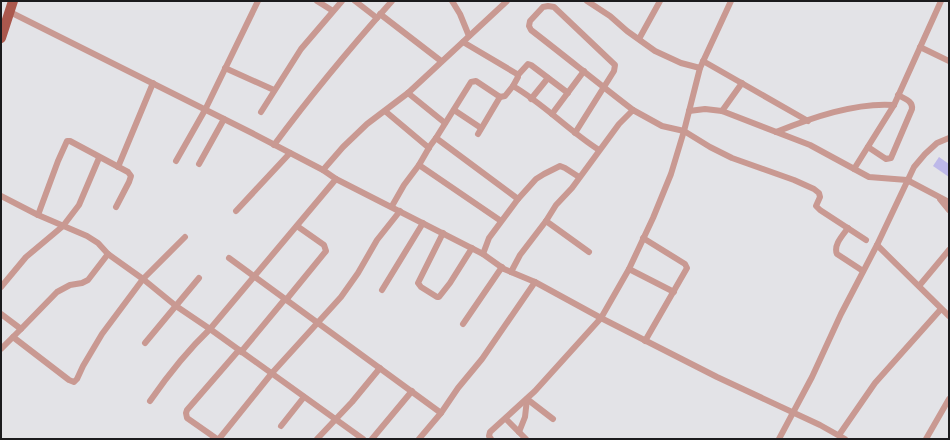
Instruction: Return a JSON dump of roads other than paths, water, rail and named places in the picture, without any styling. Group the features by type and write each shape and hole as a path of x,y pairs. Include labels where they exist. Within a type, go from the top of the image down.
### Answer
{"main road":[{"path":"1,38 13,1"}],"street":[{"path":"176,161 205,110 258,1"},
{"path":"317,1 333,11"},
{"path":"261,112 301,49 342,1"},
{"path":"355,1 379,16 441,62"},
{"path":"274,145 305,103 392,1"},
{"path":"452,1 460,14 469,36"},
{"path":"323,170 357,133 408,93 507,1"},
{"path":"587,1 610,16 655,51 681,63 700,68"},
{"path":"639,39 660,1"},
{"path":"491,439 489,436 490,432 527,399 601,318 629,269 654,218 671,174 700,68 731,1"},
{"path":"854,169 894,106 940,1"},
{"path":"575,133 604,87 614,71 615,65 554,7 543,7 530,21 529,26 532,30 584,72 604,87 633,110 662,126 684,131 732,158 766,169 814,189 820,197 816,206 820,210 866,240"},
{"path":"10,12 323,170 336,179 392,206 472,248 511,272 536,282 601,318 717,378 792,412 846,439"},
{"path":"463,42 518,75"},
{"path":"920,47 949,61"},
{"path":"703,61 808,120"},
{"path":"392,206 471,82 476,81 500,96 505,96 513,86 518,75 528,64 568,93"},
{"path":"225,68 274,90"},
{"path":"552,114 584,72"},
{"path":"532,99 548,78"},
{"path":"118,167 153,83"},
{"path":"722,111 742,83"},
{"path":"513,86 599,150"},
{"path":"408,93 445,123"},
{"path":"454,110 480,131 500,96"},
{"path":"868,147 886,160 891,158 912,105 911,102 898,96"},
{"path":"776,132 808,120 865,106 881,104 894,106"},
{"path":"689,110 705,109 722,111 810,145 869,177 907,180 949,202"},
{"path":"511,272 520,255 546,222 556,205 572,188 618,124 633,110"},
{"path":"385,111 429,148"},
{"path":"199,164 224,119"},
{"path":"436,138 518,198"},
{"path":"779,439 792,412 812,377 841,314 877,245 914,167 937,143 949,138"},
{"path":"38,215 66,143 70,141 99,158 128,172 131,176 116,207"},
{"path":"236,211 290,153"},
{"path":"1,287 26,257 63,226 79,205 99,158"},
{"path":"419,165 501,221"},
{"path":"483,254 489,238 501,221 518,198 536,179 560,166 579,177"},
{"path":"150,401 179,362 210,329 336,179"},
{"path":"1,196 38,215 87,236 98,243 108,254 176,306 363,439"},
{"path":"937,196 949,210"},
{"path":"297,226 324,245 326,251 286,300 187,410 187,418 218,439 272,373 341,297 358,274 377,240 400,211"},
{"path":"546,222 589,252"},
{"path":"382,290 423,223"},
{"path":"848,228 835,250 837,254 863,271"},
{"path":"442,233 418,283 421,287 437,297 439,297 450,283 472,248"},
{"path":"13,337 69,380 74,382 102,334 142,279 184,237"},
{"path":"643,238 685,264 687,268 645,341"},
{"path":"877,245 949,316"},
{"path":"919,286 946,257 949,250"},
{"path":"1,350 57,292 70,285 82,283 88,280 108,254"},
{"path":"229,258 441,413"},
{"path":"463,324 502,267"},
{"path":"629,269 674,292"},
{"path":"146,343 199,278"},
{"path":"419,439 482,359 536,282"},
{"path":"839,435 875,383 941,309"},
{"path":"1,314 21,329"},
{"path":"317,439 336,420 380,368"},
{"path":"372,439 412,391"},
{"path":"281,426 304,397"},
{"path":"527,399 553,419"},
{"path":"519,432 525,417 527,399"},
{"path":"926,439 949,399"},
{"path":"506,419 526,439"}]}
